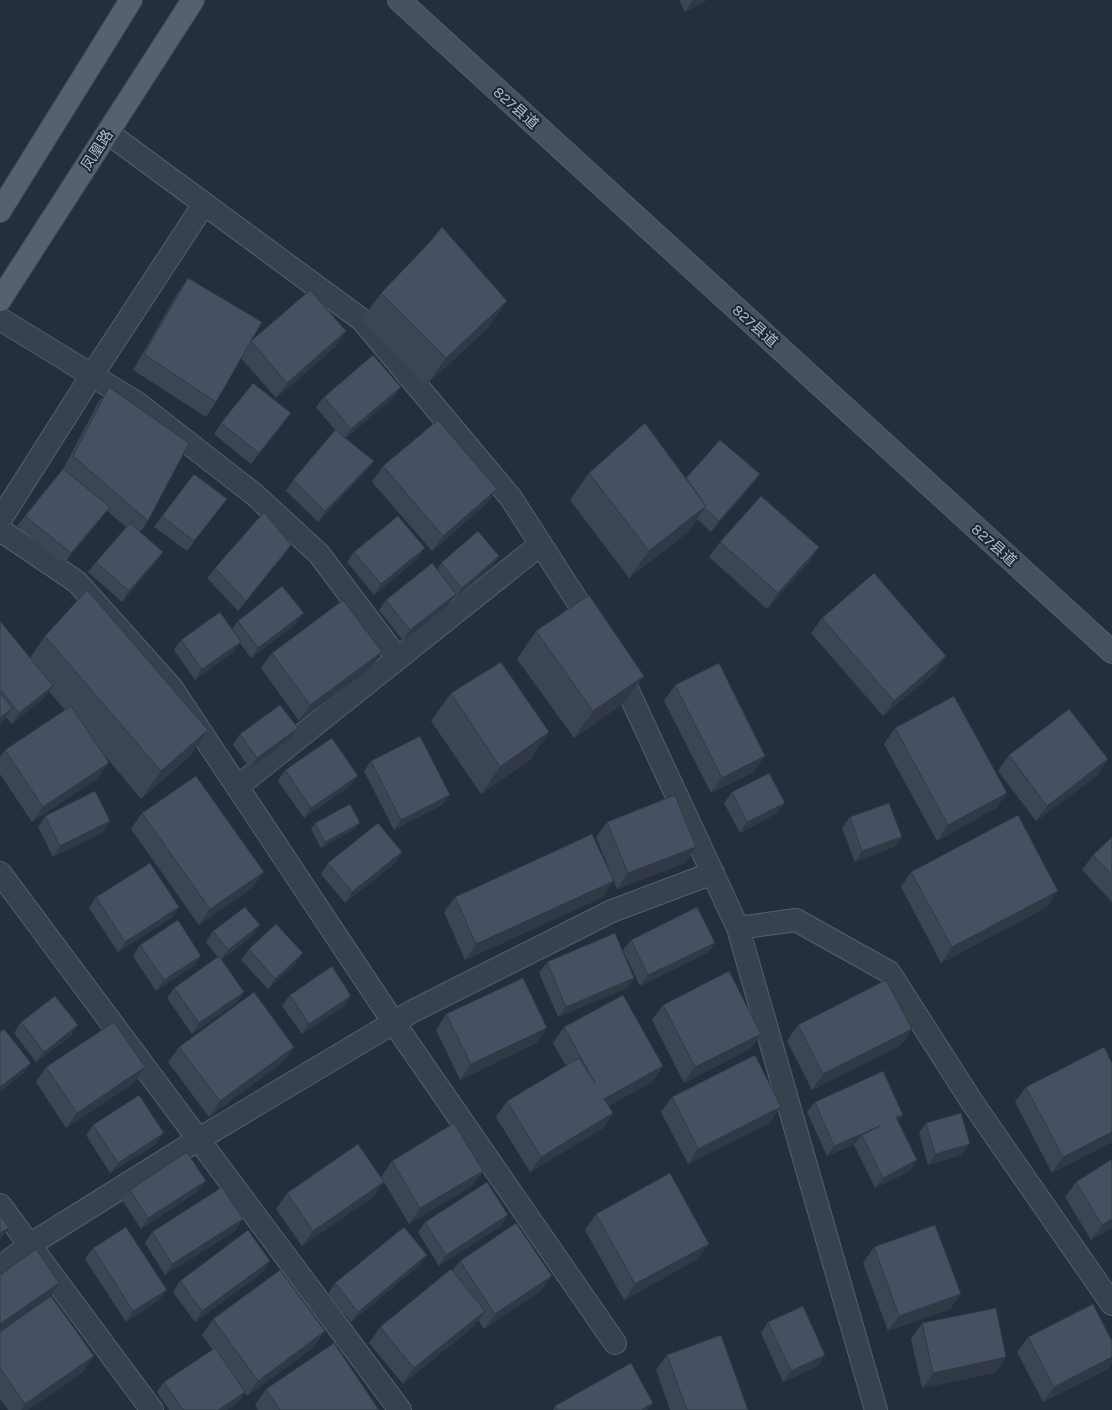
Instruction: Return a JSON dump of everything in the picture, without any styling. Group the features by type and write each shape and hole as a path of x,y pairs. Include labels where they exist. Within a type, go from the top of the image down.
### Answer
{"main road":[{"path":"0,211 131,0"},
{"name":"凤凰路","path":"0,300 193,0"},
{"name":"827县道","path":"399,0 1112,652"}],"street":[{"path":"108,133 362,320 511,498 605,645 738,928 876,1410"},
{"path":"0,520 92,374 204,204"},
{"path":"0,319 138,403 242,486 320,554 398,659"},
{"path":"0,530 77,582 172,686 237,787 394,1023 616,1343"},
{"path":"237,787 541,544"},
{"path":"0,873 400,1410"},
{"path":"0,1268 30,1244 199,1139 394,1023 612,911 713,873"},
{"path":"738,928 796,920 889,972 972,1102 1112,1304"},
{"path":"0,1205 152,1410"}],"building":[{"path":"442,227 507,301 446,358 381,293 429,243"},
{"path":"188,278 262,322 216,402 144,354"},
{"path":"310,290 346,331 287,383 251,341"},
{"path":"373,355 401,387 351,429 324,397"},
{"path":"253,383 291,413 259,453 221,423"},
{"path":"109,387 189,443 148,521 73,456"},
{"path":"438,420 497,489 443,536 383,466"},
{"path":"645,423 706,506 649,551 589,473"},
{"path":"335,430 374,461 325,511 293,480"},
{"path":"720,440 760,474 719,521 704,508 706,506 686,478"},
{"path":"63,469 110,507 71,553 25,516"},
{"path":"194,474 227,499 194,541 162,516"},
{"path":"761,496 819,547 778,593 720,542"},
{"path":"264,512 291,545 246,601 215,568"},
{"path":"398,516 425,548 381,584 354,552"},
{"path":"130,523 163,552 129,591 96,562"},
{"path":"478,531 499,556 462,588 441,563"},
{"path":"432,563 456,594 410,630 386,600"},
{"path":"874,573 946,656 894,701 822,618"},
{"path":"282,586 304,613 258,648 238,621"},
{"path":"87,590 208,730 161,771 45,636"},
{"path":"589,595 644,676 593,711 536,631"},
{"path":"343,600 382,652 310,705 272,653"},
{"path":"220,612 241,642 202,669 181,640"},
{"path":"0,622 53,686 19,713 0,689"},
{"path":"501,662 549,732 500,767 451,693"},
{"path":"719,663 765,756 722,778 675,685"},
{"path":"0,693 12,708 0,718"},
{"path":"954,696 1007,793 948,825 895,728"},
{"path":"280,705 298,728 257,758 240,734"},
{"path":"71,706 109,763 43,807 5,750"},
{"path":"1069,709 1108,759 1047,806 1009,755"},
{"path":"420,736 450,795 401,820 371,761"},
{"path":"332,738 358,776 311,808 285,770"},
{"path":"769,773 785,803 747,822 732,792"},
{"path":"196,776 264,872 210,909 142,813"},
{"path":"95,791 110,821 60,846 45,816"},
{"path":"675,795 696,847 628,873 607,822"},
{"path":"889,803 902,837 862,851 850,817"},
{"path":"350,804 360,823 325,842 315,823"},
{"path":"1018,815 1058,891 952,947 911,872"},
{"path":"378,823 402,852 352,892 328,863"},
{"path":"592,834 614,881 476,944 455,897"},
{"path":"1112,837 1112,875 1093,855"},
{"path":"150,863 179,907 125,942 96,897"},
{"path":"245,907 260,925 228,950 213,931"},
{"path":"697,907 715,943 648,975 631,940"},
{"path":"178,920 201,956 164,980 140,945"},
{"path":"276,924 303,953 275,979 249,949"},
{"path":"615,933 634,978 566,1007 547,962"},
{"path":"219,956 244,992 199,1023 174,988"},
{"path":"332,966 351,996 309,1024 290,995"},
{"path":"729,971 761,1034 695,1067 663,1005"},
{"path":"523,978 547,1028 471,1064 446,1014"},
{"path":"886,980 912,1029 823,1074 798,1025"},
{"path":"254,992 294,1047 220,1101 179,1047"},
{"path":"623,995 663,1066 604,1099 613,1113 541,1157 507,1101 579,1058 595,1083 564,1027"},
{"path":"55,996 78,1025 44,1052 21,1022"},
{"path":"114,1022 145,1067 77,1113 46,1067"},
{"path":"4,1029 31,1063 0,1087 0,1032"},
{"path":"1104,1047 1112,1063 1112,1132 1063,1157 1026,1087"},
{"path":"755,1055 781,1107 698,1149 672,1097"},
{"path":"883,1071 903,1115 896,1117 917,1160 883,1178 862,1135 880,1126 834,1146 815,1102"},
{"path":"139,1095 164,1133 118,1163 93,1125"},
{"path":"961,1113 970,1144 935,1154 926,1123"},
{"path":"454,1123 483,1171 420,1208 392,1161"},
{"path":"358,1144 384,1182 313,1231 287,1193"},
{"path":"187,1152 206,1181 148,1218 130,1190"},
{"path":"1112,1159 1112,1219 1102,1225 1076,1182"},
{"path":"670,1173 709,1244 635,1284 596,1214"},
{"path":"487,1182 508,1215 446,1255 425,1222"},
{"path":"222,1187 243,1219 172,1264 152,1232"},
{"path":"0,1214 9,1228 0,1233"},
{"path":"516,1223 552,1276 495,1314 460,1261"},
{"path":"935,1225 961,1294 899,1316 874,1247"},
{"path":"126,1227 167,1290 133,1311 93,1248"},
{"path":"404,1227 427,1255 358,1312 335,1283"},
{"path":"248,1230 270,1261 202,1311 180,1281"},
{"path":"36,1249 59,1283 0,1324 0,1275"},
{"path":"451,1269 485,1311 414,1368 380,1327"},
{"path":"280,1270 325,1331 258,1381 213,1319"},
{"path":"51,1296 94,1356 25,1404 0,1368 0,1332"},
{"path":"1093,1304 1112,1341 1112,1357 1054,1387 1028,1337"},
{"path":"803,1306 825,1355 791,1371 768,1322"},
{"path":"996,1308 1006,1357 933,1373 922,1323"},
{"path":"721,1335 748,1410 687,1410 667,1355"},
{"path":"334,1343 379,1410 280,1410 266,1389"},
{"path":"215,1348 245,1392 218,1410 183,1410 164,1382"},
{"path":"631,1363 653,1403 641,1410 557,1410 555,1406"}]}
